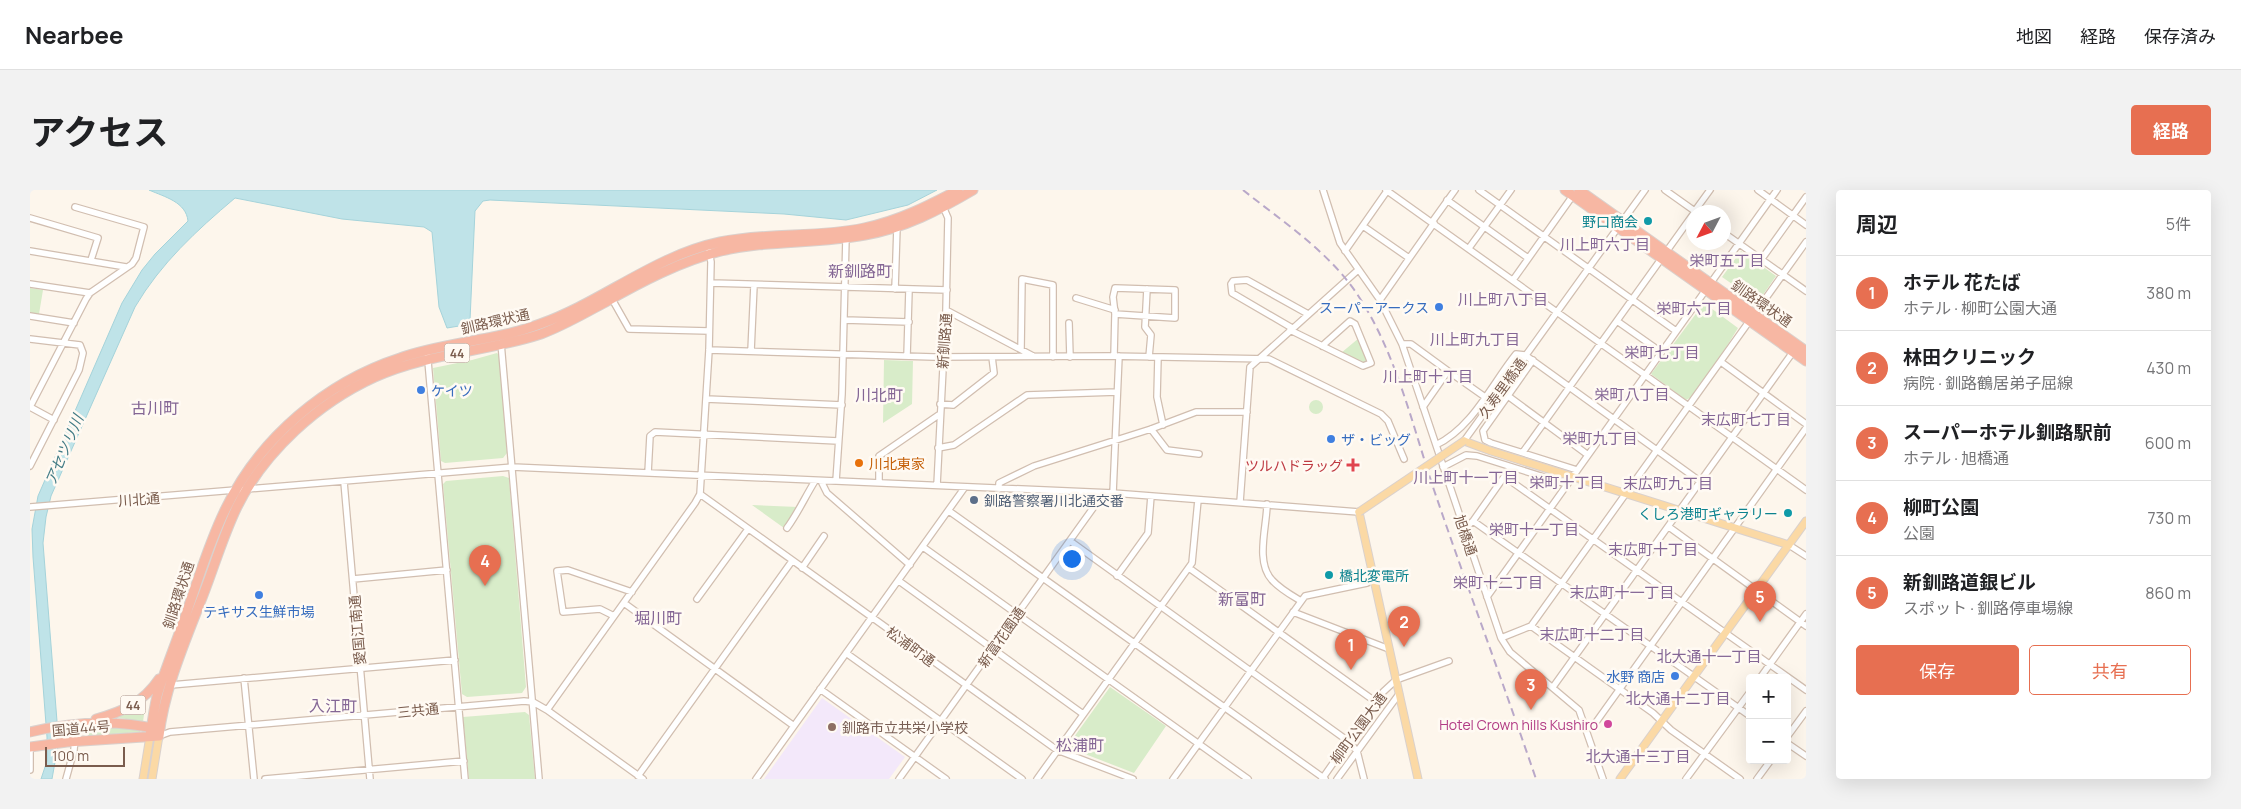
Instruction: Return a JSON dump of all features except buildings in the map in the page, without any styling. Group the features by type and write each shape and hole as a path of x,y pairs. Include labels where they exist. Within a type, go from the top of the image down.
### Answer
{"highway":[{"name":"釧路環状通","path":"155,732 159,689 206,554 235,491 254,462 269,444 297,416 317,400 373,368 399,358 428,355 556,328 708,250 759,244 846,238 897,227 942,203 958,190"},
{"name":"釧路環状通","path":"500,339 552,320 655,266 757,236 862,229 912,214 973,190"},
{"name":"釧路環状通","path":"1565,190 1576,192 1752,317 1806,351"},
{"name":"釧路環状通","path":"1752,317 1806,362"},
{"name":"釧路環状通","path":"155,732 225,534 247,489 276,451 323,408 376,377 428,355"},
{"name":"44","path":"80,723 118,713 131,707 149,692 168,666"},
{"name":"国道44号","path":"34,731 80,723 155,732"},
{"name":"国道44号","path":"30,748 41,745 155,732"}],"main road":[{"path":"1418,779 1358,512 1464,441 1491,452 1789,545"},
{"path":"1620,779 1806,521"},
{"path":"143,779 155,732"},
{"path":"152,779 155,732"}],"street":[{"name":"旭橋通","path":"1324,190 1336,234 1345,251 1380,300 1402,344 1501,638 1510,652 1579,710 1603,779"},
{"path":"1345,251 1387,190 1396,193 1644,376 1806,490"},
{"path":"1380,300 1455,190"},
{"path":"1479,190 1676,330"},
{"path":"1469,248 1511,190"},
{"name":"久寿里橋通","path":"1464,441 1645,190"},
{"path":"1665,190 1686,207"},
{"path":"1700,205 1710,190"},
{"path":"1758,190 1806,225"},
{"path":"1487,597 1777,190"},
{"path":"1513,280 1576,192"},
{"path":"1761,260 1806,198"},
{"path":"1448,200 1528,258"},
{"name":"新釧路通","path":"937,485 946,310 948,215 942,203"},
{"path":"54,420 30,407 90,293 136,258 144,227 75,207"},
{"path":"30,218 98,238 91,260"},
{"path":"1523,452 1686,224"},
{"path":"1363,226 1409,258"},
{"path":"895,289 897,227"},
{"path":"836,481 842,405 846,238"},
{"path":"1731,238 1806,291"},
{"path":"1501,638 1531,626 1806,242"},
{"path":"547,710 700,494 711,283 708,250"},
{"path":"30,251 126,267"},
{"path":"1240,502 1250,367 1257,358 1358,270"},
{"path":"1020,349 1022,279 1053,285 1053,357"},
{"path":"1308,314 1247,280 1233,281 1231,284 1232,293 1291,329 1322,346 1363,366 1371,363 1355,324 1350,321 1322,346"},
{"path":"711,283 946,290"},
{"path":"30,284 90,293"},
{"path":"752,350 754,285"},
{"path":"1076,298 1115,312 1175,318 1175,290 1115,288 1113,297 1115,312 1117,392 1113,493"},
{"path":"1147,289 1145,327 1151,335 1149,357"},
{"path":"907,356 909,290"},
{"path":"612,298 629,329 709,331"},
{"path":"946,310 1034,356"},
{"path":"30,316 74,323"},
{"path":"845,320 909,322"},
{"path":"1617,321 1661,352"},
{"path":"1069,323 1070,357"},
{"path":"30,339 80,345 82,353 79,370 30,466"},
{"path":"500,339 539,779"},
{"path":"1402,344 1411,344 1484,397"},
{"path":"708,350 943,357 1116,356 1269,359 1382,414 1388,421 1404,459"},
{"path":"1553,687 1793,352"},
{"path":"1436,445 1448,440 1466,423 1516,354 1525,355 1701,482"},
{"path":"428,355 465,779"},
{"path":"940,404 953,405 994,373 992,357"},
{"path":"1158,357 1156,397 1163,425"},
{"path":"1533,360 1483,431 1484,436 1491,443 1578,470"},
{"path":"1721,362 1806,424"},
{"path":"1423,407 1448,372"},
{"path":"938,448 954,446 1027,395 1117,392"},
{"path":"1508,396 1588,454"},
{"path":"706,399 842,405"},
{"path":"999,489 999,483 1034,466 1116,441 1204,410 1247,412"},
{"path":"879,482 879,456 940,414"},
{"path":"1586,728 1594,725 1806,428"},
{"path":"1152,429 1167,450 1199,454"},
{"path":"648,473 652,434 655,432 838,441"},
{"path":"1443,468 1466,454 1566,484"},
{"name":"川北通","path":"30,507 512,467 1113,493 1358,512"},
{"path":"1464,528 1473,521 1511,467"},
{"path":"1505,477 1806,690"},
{"path":"787,528 818,481 827,493 910,564"},
{"name":"愛国江南通","path":"344,482 370,779"},
{"path":"756,779 966,487"},
{"name":"新富花園通","path":"899,779 1096,504 1098,493"},
{"name":"松浦町通","path":"700,494 1057,750 1133,779"},
{"path":"1117,576 1148,533 1150,496"},
{"path":"1037,779 1189,568 1194,557 1198,500"},
{"path":"1267,504 1263,560 1266,570 1271,580 1301,601"},
{"path":"949,510 1323,778"},
{"path":"1473,521 1693,678 1746,713"},
{"path":"1669,527 1803,624"},
{"path":"697,599 748,529"},
{"path":"802,568 824,536"},
{"path":"1070,541 1348,741 1358,751 1364,779"},
{"path":"1789,545 1806,556"},
{"path":"923,546 1248,779"},
{"path":"533,702 547,710 641,778 715,669 792,561"},
{"path":"1189,568 1376,702"},
{"path":"353,579 447,570"},
{"path":"614,616 600,609 563,612 557,571 568,570 632,592"},
{"path":"899,581 1083,714"},
{"path":"1173,779 1305,596 1367,583"},
{"path":"624,603 794,726"},
{"path":"1293,612 1389,649"},
{"path":"1763,674 1803,624 1806,614"},
{"path":"1531,626 1740,779"},
{"path":"846,653 1022,779"},
{"path":"171,685 455,660"},
{"path":"1396,680 1449,661"},
{"path":"244,678 254,779"},
{"name":"柳町公園大通","path":"1323,778 1376,702 1396,680"},
{"path":"820,690 946,779"},
{"name":"柳町公園大通","path":"1337,779 1399,694"},
{"path":"1686,779 1746,697"},
{"name":"三共通","path":"155,732 249,726 524,701 533,702"},
{"path":"1791,732 1806,711"},
{"path":"66,779 71,742 80,723"},
{"path":"1791,746 1806,756"},
{"path":"30,748 30,770"},
{"path":"265,779 464,761"},
{"path":"1757,779 1768,764"}],"shaded area":[{"name":"釧路市立共栄小学校","path":"822,698 905,757 889,779 764,779"}],"green space":[{"path":"1741,251 1776,276 1758,302 1722,277"},
{"path":"30,288 43,290 39,314 30,313"},
{"path":"1704,303 1738,328 1719,359 1690,398 1686,400 1651,374"},
{"path":"1359,338 1369,362 1363,364 1341,353"},
{"path":"497,353 499,355 507,453 503,458 445,463 441,461 433,368"},
{"path":"884,360 913,361 912,404 883,423"},
{"path":"1316,400 1321,402 1323,407 1321,412 1316,414 1311,412 1309,407 1311,402"},
{"path":"503,476 509,478 526,687 522,693 467,697 462,694 443,484 446,481"},
{"path":"752,505 798,507 798,509 784,528"},
{"path":"231,509 234,509 203,585 208,559"},
{"path":"1110,687 1166,726 1134,773 1072,749 1069,744"},
{"path":"146,700 143,722 115,717"},
{"path":"525,712 529,715 535,779 469,779 463,717"},
{"path":"89,726 141,729 140,732 88,736 83,731"}],"water":[{"name":"アセツリ川","path":"149,190 937,190 908,205 846,220 784,214 483,201 475,211 470,320 465,325 447,328 439,307 432,232 424,227 342,219 235,198 180,248 156,276 135,307 51,496 43,543 58,734 52,779 41,779 47,761 47,737 33,557 32,529 38,496 122,303 142,270 188,221 183,209 174,201"}],"railway":[{"path":"1243,190 1321,252 1348,281 1372,319 1402,391 1434,490 1536,779"}],"place":[{"name":"野口商会","path":"1648,221"},
{"name":"スーパーアークス","path":"1439,307"},
{"name":"ケイツ","path":"421,390"},
{"name":"ザ・ビッグ","path":"1331,439"},
{"name":"川北東家","path":"859,463"},
{"name":"ツルハドラッグ","path":"1353,465"},
{"name":"釧路警察署川北通交番","path":"974,500"},
{"name":"くしろ港町ギャラリー","path":"1788,513"},
{"name":"橋北変電所","path":"1329,575"},
{"name":"柳町公園","path":"485,586"},
{"name":"テキサス生鮮市場","path":"259,595"},
{"name":"新釧路道銀ビル","path":"1760,622"},
{"name":"林田クリニック","path":"1404,647"},
{"name":"ホテル 花たば","path":"1351,670"},
{"name":"水野 商店","path":"1675,676"},
{"name":"スーパーホテル釧路駅前","path":"1531,710"},
{"name":"Hotel Crown hills Kushiro","path":"1608,724"},
{"name":"釧路市立共栄小学校","path":"832,727"}],"district":[{"name":"川上町六丁目","path":"1605,244"},
{"name":"栄町五丁目","path":"1727,260"},
{"name":"新釧路町","path":"860,271"},
{"name":"川上町八丁目","path":"1503,299"},
{"name":"栄町六丁目","path":"1694,308"},
{"name":"川上町九丁目","path":"1475,339"},
{"name":"栄町七丁目","path":"1662,352"},
{"name":"川上町十丁目","path":"1428,376"},
{"name":"栄町八丁目","path":"1632,394"},
{"name":"川北町","path":"879,395"},
{"name":"古川町","path":"155,408"},
{"name":"末広町七丁目","path":"1746,419"},
{"name":"栄町九丁目","path":"1600,438"},
{"name":"川上町十一丁目","path":"1466,477"},
{"name":"栄町十丁目","path":"1567,482"},
{"name":"末広町九丁目","path":"1668,483"},
{"name":"栄町十一丁目","path":"1534,529"},
{"name":"末広町十丁目","path":"1653,549"},
{"name":"栄町十二丁目","path":"1498,582"},
{"name":"末広町十一丁目","path":"1622,592"},
{"name":"新富町","path":"1242,599"},
{"name":"堀川町","path":"658,618"},
{"name":"末広町十二丁目","path":"1592,634"},
{"name":"北大通十一丁目","path":"1709,656"},
{"name":"北大通十二丁目","path":"1678,698"},
{"name":"入江町","path":"333,706"},
{"name":"松浦町","path":"1080,745"},
{"name":"北大通十三丁目","path":"1638,756"}]}
